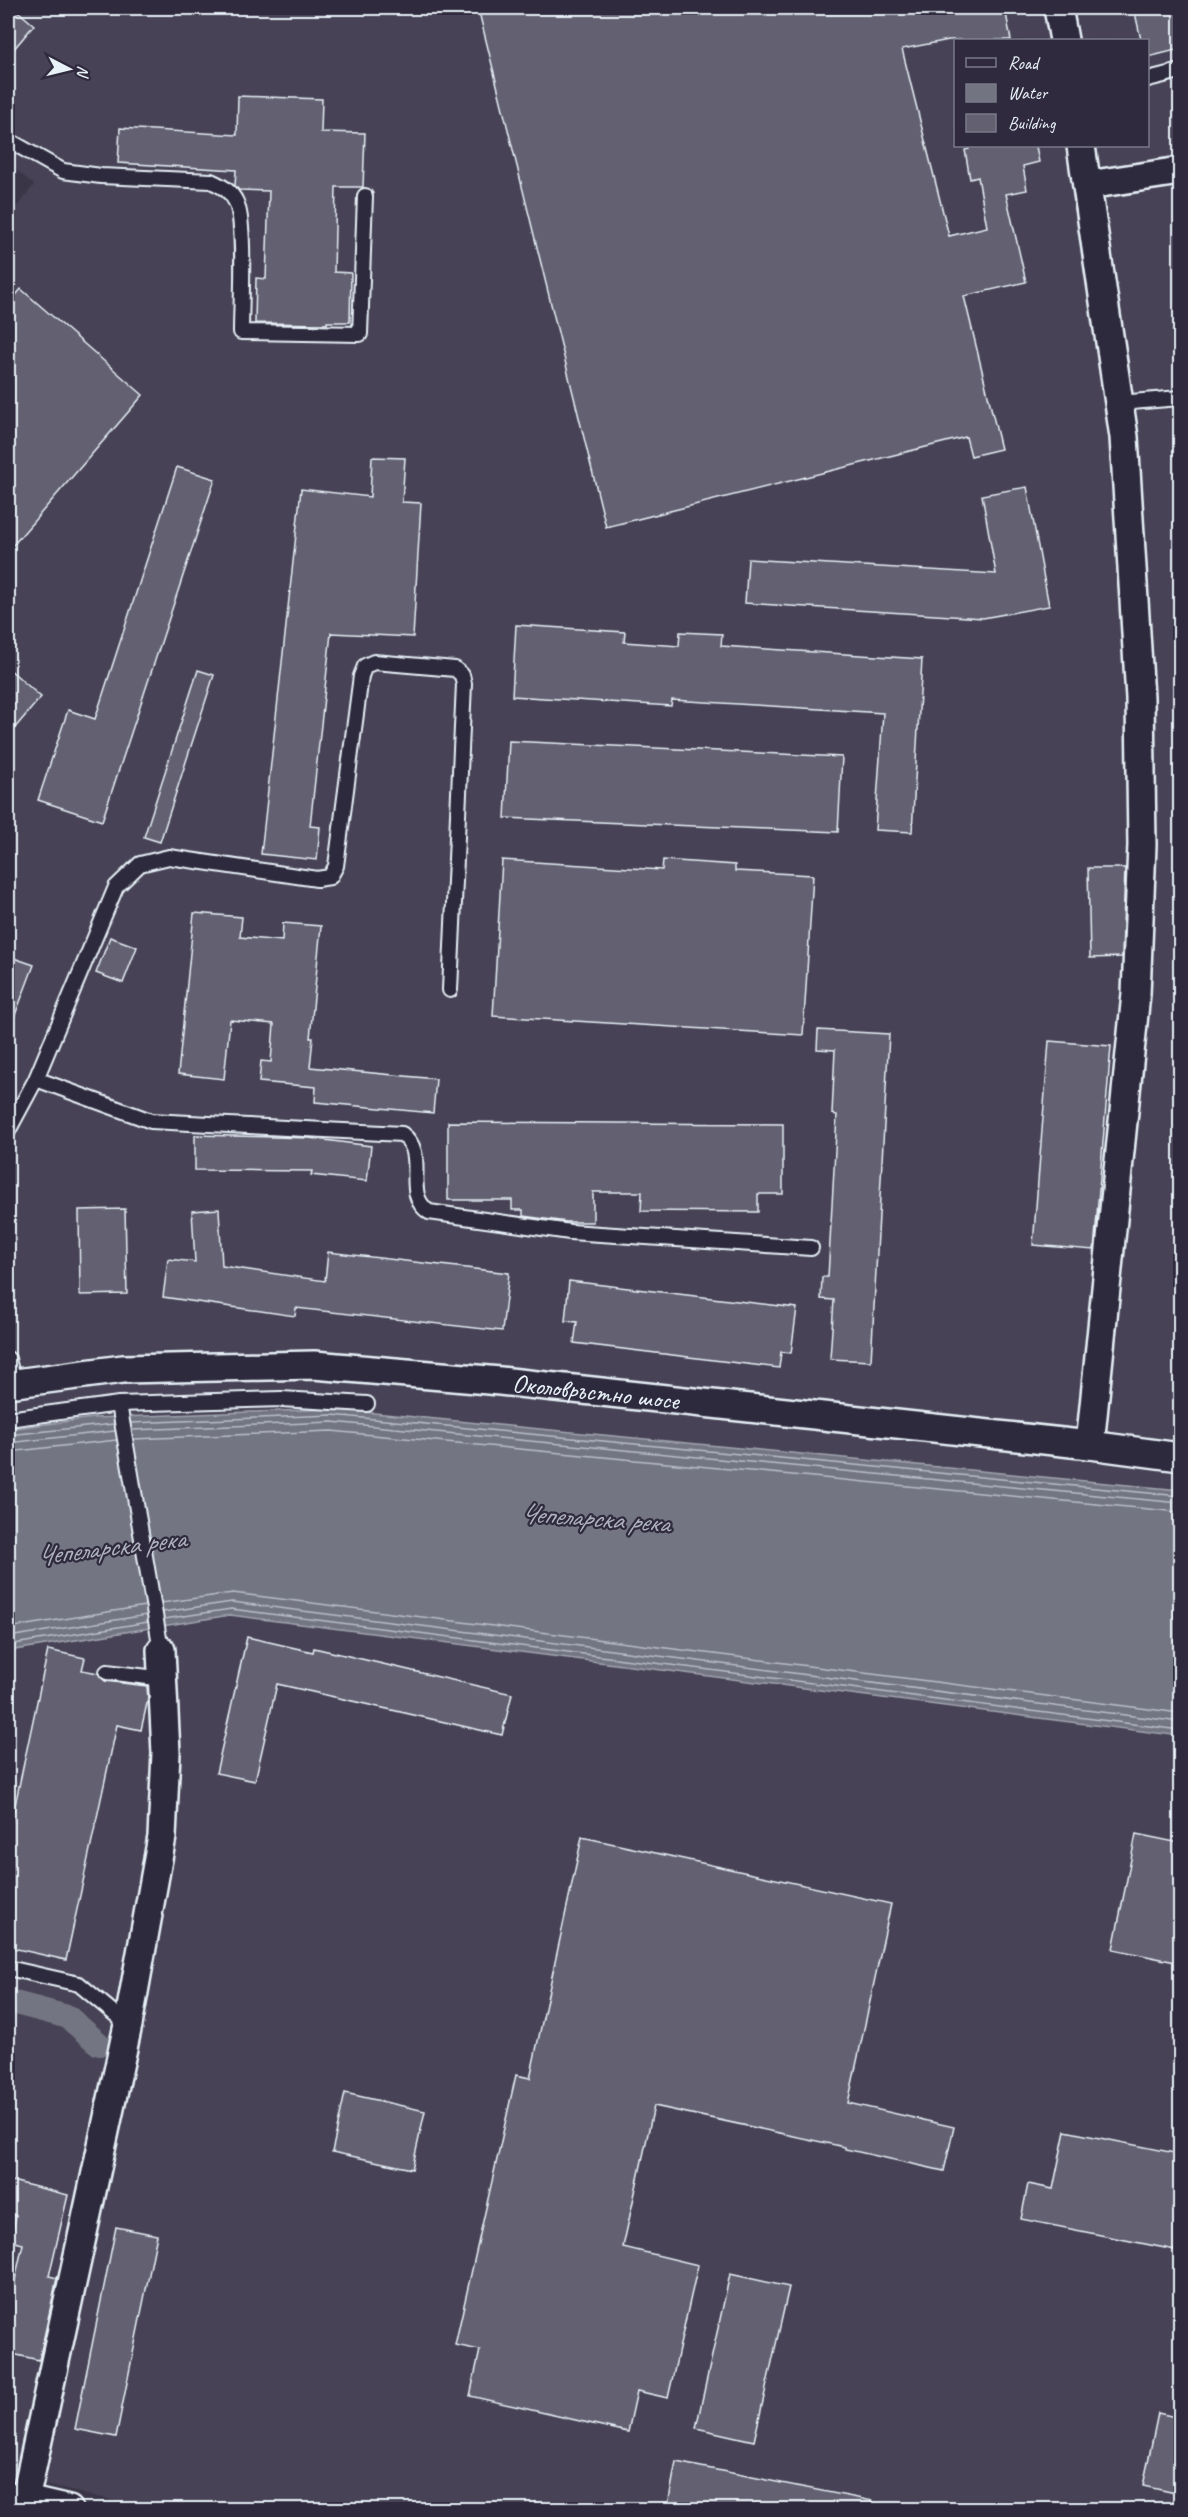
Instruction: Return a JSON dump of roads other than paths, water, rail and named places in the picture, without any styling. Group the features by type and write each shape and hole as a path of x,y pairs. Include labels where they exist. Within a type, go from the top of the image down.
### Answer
{"street":[{"path":"1058,8 1064,39"},
{"path":"1081,147 1124,437 1140,698 1142,845 1136,994 1090,1445"},
{"path":"1088,185 1180,171"},
{"name":"Околовръстно шосе","path":"10,1376 123,1369 314,1365 512,1383 1090,1445 1180,1457"},
{"path":"69,2510 16,2498 128,2025 162,1837 166,1753 161,1650"}],"lane":[{"path":"1149,79 1180,71"},
{"path":"8,140 63,171 101,176 212,181 226,188 236,202 241,221 241,332 360,334 365,196"},
{"path":"1119,403 1180,398"},
{"path":"8,1131 36,1079 116,887 140,864 169,857 317,879 330,877 336,866 361,676 365,666 374,662 455,669 462,675 464,684 450,990"},
{"path":"36,1079 151,1121 402,1134 410,1140 415,1149 417,1198 421,1206 429,1212 570,1232 811,1248"},
{"path":"8,1419 119,1404 281,1399 367,1404"},
{"path":"119,1404 161,1650"},
{"path":"107,1672 164,1679"},
{"path":"8,1968 79,1984 128,2025"}],"water":[{"name":"Чепеларска река","path":"332,1409 1180,1490 1180,1736 230,1615 8,1651 8,1429 93,1418"}],"waterway":[{"path":"8,2001 68,2017 99,2044"}]}
